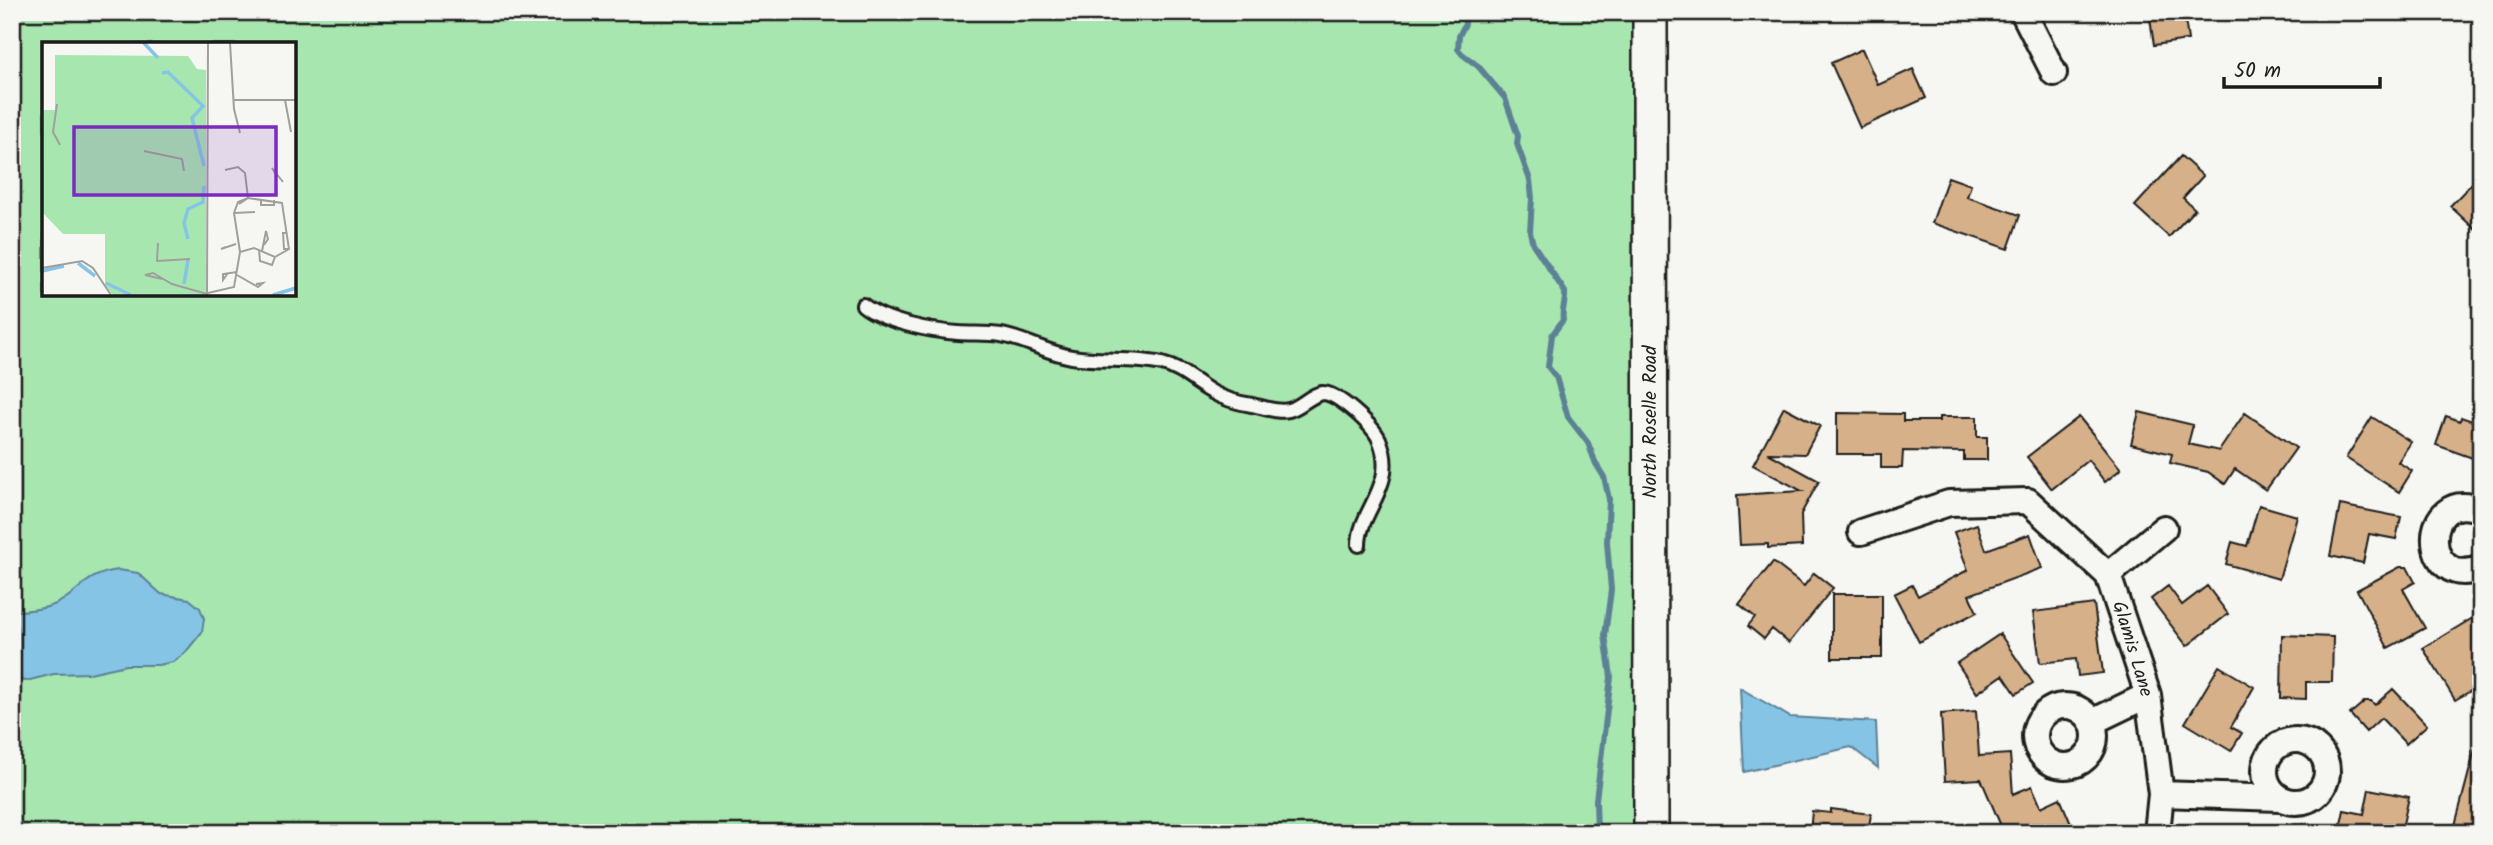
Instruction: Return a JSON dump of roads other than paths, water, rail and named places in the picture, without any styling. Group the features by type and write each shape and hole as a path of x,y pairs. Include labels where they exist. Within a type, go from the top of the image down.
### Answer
{"main road":[{"name":"North Roselle Road","path":"1650,12 1651,833"}],"street":[{"path":"2023,12 2054,73"},
{"name":"Glamis Lane","path":"1861,532 1949,503 2028,501 2108,575 2148,695 2161,794 2157,833"},
{"path":"2481,510 2472,506 2459,506 2438,521 2433,533 2433,546 2439,558 2448,566 2460,571 2481,568"},
{"path":"2108,575 2164,528"},
{"path":"2092,722 2148,695"},
{"path":"2161,794 2280,798"}],"lane":[{"path":"863,305 886,319 953,333 1004,335 1069,357 1162,364 1181,370 1221,396 1250,405 1283,410 1320,394 1332,395 1370,426 1381,447 1382,483 1362,530 1359,545"}],"water":[{"path":"118,570 138,573 161,594 189,599 200,608 204,618 202,632 185,653 173,662 158,665 126,665 90,673 54,674 26,681 12,679 12,611 34,610 56,604 97,576"},
{"path":"1740,688 1790,717 1876,722 1878,768 1851,747 1744,772"}],"waterway":[{"path":"1464,12 1465,24 1459,36 1458,49 1478,66 1505,98 1530,180 1530,232 1533,244 1565,292 1563,320 1552,335 1548,367 1556,377 1568,417 1588,443 1604,477 1609,499 1607,542 1611,590 1605,635 1611,677 1596,800 1597,833"}]}
